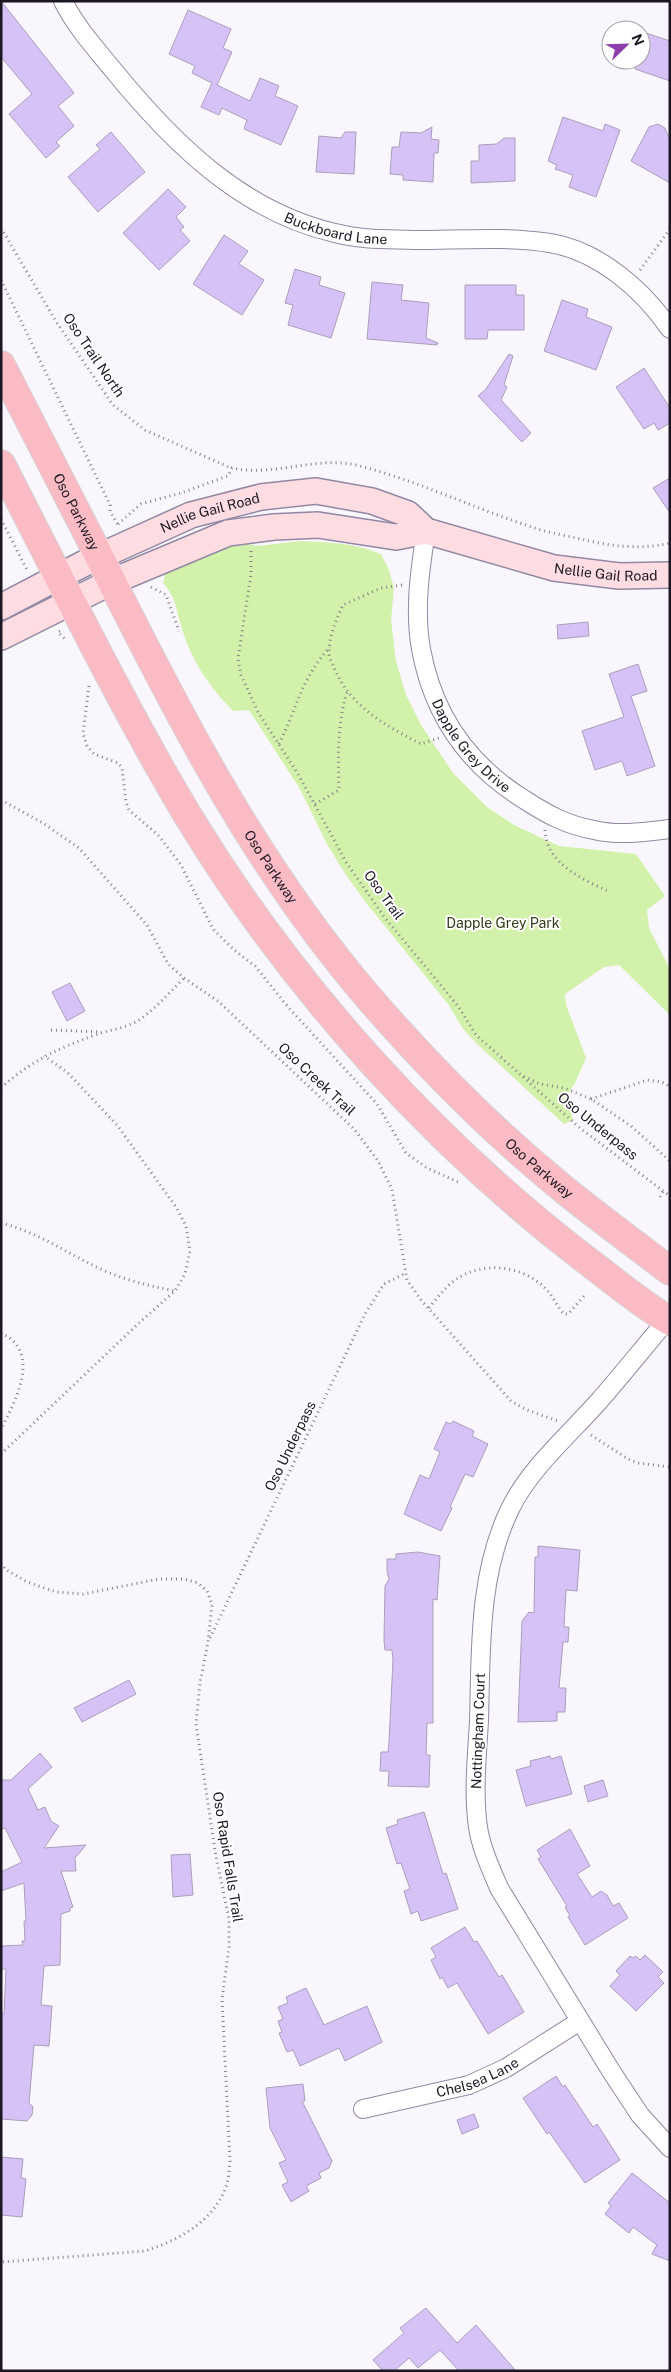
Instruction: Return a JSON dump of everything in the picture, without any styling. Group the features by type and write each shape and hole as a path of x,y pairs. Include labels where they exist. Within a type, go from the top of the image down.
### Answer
{"main road":[{"name":"Oso Parkway","path":"1,365 99,556 110,582 193,738 257,847 313,927 369,997 488,1124 560,1187 670,1271"},
{"path":"1,464 71,602 190,818 274,942 318,998 387,1077 496,1186 558,1239 668,1321"}],"street":[{"name":"Buckboard Lane","path":"63,1 94,46 145,109 201,162 233,188 268,208 302,223 336,234 374,239 516,241 552,244 590,257 619,276 656,310 670,329"},
{"name":"Nellie Gail Road","path":"1,607 99,556 191,515 261,497 316,491 372,501 408,514 426,531 554,568 619,576 670,575"},
{"name":"Nellie Gail Road","path":"1,637 110,582 228,534 274,527 318,525 396,537 426,531"},
{"name":"Dapple Grey Drive","path":"426,531 419,585 420,647 427,678 442,714 465,750 492,778 556,820 595,831 634,834 670,829"},
{"name":"Nottingham Court","path":"668,1321 599,1402 546,1457 510,1508 497,1539 489,1570 484,1604 476,1795 478,1828 486,1856 499,1888 640,2116 670,2148"},
{"name":"Chelsea Lane","path":"363,2109 469,2085 506,2068 580,2021"}],"path":[{"name":"Oso Trail North","path":"1,228 57,322 113,405 145,430 232,468"},
{"path":"629,284 670,229"},
{"path":"1,280 110,505 110,511"},
{"path":"1,519 28,571"},
{"name":"Oso Trail","path":"251,543 251,574 238,659 241,675 258,712 315,804 346,862 385,918 458,1006 476,1034 521,1075 540,1084 564,1088 591,1099 631,1126 670,1161"},
{"path":"419,585 381,588 343,605 333,626 329,655 347,692 364,710 395,731 421,744 454,732"},
{"path":"149,586 166,595 179,630"},
{"path":"279,744 305,680 315,664 330,647"},
{"path":"315,804 338,790 340,715 347,692"},
{"name":"Oso Creek Trail","path":"1,800 43,823 79,848 147,925 168,964 184,978 218,1001 360,1137 378,1161 392,1189 407,1280 429,1308 511,1401 527,1410 550,1417"},
{"path":"544,812 546,841 558,860 572,872 610,892"},
{"path":"1,1088 21,1070 44,1056 104,1032 122,1028 141,1019 184,978"},
{"path":"51,1030 104,1032"},
{"path":"1,1454 175,1291 185,1274 190,1251 186,1226 176,1207 117,1125 66,1072 44,1056"},
{"name":"Oso Underpass","path":"521,1075 581,1130 670,1196"},
{"path":"591,1099 647,1080 662,1082 670,1087"},
{"path":"660,1197 663,1191"},
{"path":"1,1223 25,1229 104,1271 129,1280 175,1291"},
{"path":"429,1308 450,1284 466,1274 486,1268 504,1267 522,1272 538,1281 548,1290 564,1314 568,1314 585,1295"},
{"name":"Oso Underpass","path":"208,1642 365,1314 384,1284 406,1273"},
{"path":"1,1333 19,1345 24,1360 20,1385 1,1429"},
{"path":"598,1438 633,1461 670,1467"},
{"name":"Oso Rapid Falls Trail","path":"1,1563 5,1569 27,1582 56,1592 83,1594 159,1579 184,1579 198,1583 207,1591 212,1604 196,1724 216,1857 229,1919 229,1947 222,2000 230,2161 227,2184 218,2203 202,2221 185,2235 166,2244 145,2250 1,2262"}],"green space":[{"name":"Dapple Grey Park","path":"300,541 351,545 381,554 389,570 394,588 391,620 396,661 406,695 421,725 453,773 487,807 514,825 559,846 636,854 665,896 647,910 649,928 670,969 669,1014 619,965 604,967 565,994 566,1005 586,1058 575,1083 567,1095 573,1120 564,1124 463,1029 448,1004 367,904 346,875 328,846 300,789 249,710 233,711 208,682 195,661 173,599 163,583 165,577 163,571 223,546 242,543 258,546"}],"building":[{"path":"1,1 74,93 58,106 74,126 56,142 60,146 46,158 9,114 32,94 1,57"},
{"path":"188,10 231,29 223,48 232,52 217,85 250,101 260,78 279,86 275,96 298,106 281,145 244,129 247,120 222,108 219,115 201,107 212,83 192,73 195,66 169,54"},
{"path":"651,35 670,41 670,81 638,70 651,70"},
{"path":"563,117 603,131 605,124 620,130 596,197 569,187 573,175 555,169 557,165 548,161"},
{"path":"658,124 665,128 670,140 670,183 631,161 649,127"},
{"path":"432,127 431,139 439,140 438,153 434,153 433,182 403,180 403,175 390,174 392,147 399,147 401,132 421,133"},
{"path":"111,132 145,172 98,212 68,177 100,149 96,145"},
{"path":"345,132 356,132 354,174 316,172 319,136 341,138"},
{"path":"504,138 515,138 515,181 471,183 471,161 479,161 479,145 497,144"},
{"path":"168,189 186,207 176,217 184,227 180,230 190,241 159,270 123,233"},
{"path":"224,235 248,251 239,264 264,280 242,315 193,284"},
{"path":"295,269 321,277 319,285 345,293 331,338 288,325 293,305 285,303"},
{"path":"372,282 403,285 401,300 429,303 426,338 438,343 437,345 367,339"},
{"path":"465,285 516,285 516,295 524,295 524,330 488,330 487,339 465,339"},
{"path":"562,300 588,309 586,317 612,327 596,370 544,351"},
{"path":"509,354 513,356 504,385 507,387 501,400 531,433 522,442 478,396 486,389"},
{"path":"644,368 670,408 670,423 658,430 654,423 644,429 616,387"},
{"path":"670,478 670,513 653,488"},
{"path":"588,622 589,636 558,639 557,625"},
{"path":"638,664 647,691 631,696 655,766 627,776 622,761 595,770 582,731 624,717 609,674"},
{"path":"70,983 85,1011 67,1021 52,992"},
{"path":"453,1421 474,1431 472,1436 488,1444 473,1477 465,1474 441,1531 404,1514 420,1475 429,1479 440,1452 434,1449 446,1422 451,1424"},
{"path":"538,1546 580,1550 577,1591 566,1590 564,1627 569,1627 568,1642 563,1642 559,1688 566,1688 565,1712 557,1712 557,1721 518,1722 522,1621 529,1612 534,1613 535,1557 538,1557"},
{"path":"418,1552 440,1556 437,1600 433,1599 433,1723 427,1723 426,1755 430,1755 429,1787 388,1786 389,1771 380,1771 381,1752 388,1752 393,1660 392,1650 385,1650 384,1640 385,1586 389,1579 387,1559 396,1559 396,1554"},
{"path":"129,1680 136,1694 82,1722 74,1708"},
{"path":"40,1753 52,1767 28,1789 38,1810 45,1807 51,1821 59,1826 44,1848 86,1845 75,1858 76,1871 61,1871 73,1907 70,1908 70,1911 61,1914 60,1965 44,1966 41,2005 52,2006 49,2046 34,2045 29,2103 33,2107 32,2115 27,2121 1,2119 1,2014 4,2014 6,1969 1,1969 1,1946 23,1945 22,1941 25,1941 24,1921 26,1921 24,1883 1,1891 1,1872 22,1862 5,1828 1,1829 1,1780 11,1780"},
{"path":"550,1756 551,1759 561,1756 572,1794 526,1806 516,1770 531,1766 530,1761"},
{"path":"603,1780 608,1796 588,1802 584,1786"},
{"path":"424,1812 443,1874 446,1873 458,1909 421,1921 418,1911 411,1914 404,1891 410,1889 401,1863 397,1864 386,1828 398,1824 397,1820"},
{"path":"570,1829 590,1866 577,1874 592,1897 601,1891 607,1895 613,1906 619,1903 628,1918 585,1945 568,1917 570,1916 565,1907 567,1906 538,1859 541,1857 537,1850"},
{"path":"190,1854 193,1895 173,1897 171,1855"},
{"path":"465,1927 474,1942 477,1941 499,1977 502,1975 524,2012 488,2034 457,1983 448,1988 442,1977 440,1979 431,1960 436,1957 431,1948"},
{"path":"645,1955 663,1972 658,1977 664,1983 636,2011 610,1986 620,1975 616,1971 630,1956 633,1958 636,1956 640,1960"},
{"path":"306,1988 324,2025 367,2006 382,2042 345,2061 339,2048 300,2066 293,2050 287,2052 279,2033 282,2032 278,2021 283,2019 278,2007 288,2003 286,1997"},
{"path":"556,2076 563,2087 565,2085 593,2127 597,2124 620,2160 585,2183 549,2132 547,2134 523,2098"},
{"path":"303,2084 305,2101 302,2101 332,2161 329,2168 319,2173 321,2178 306,2186 309,2191 291,2202 282,2185 288,2182 279,2163 286,2160 270,2128 266,2088"},
{"path":"474,2114 479,2127 462,2134 457,2120"},
{"path":"1,2157 23,2159 21,2178 26,2179 22,2217 1,2215"},
{"path":"632,2173 670,2203 670,2261 652,2254 657,2245 633,2227 629,2233 605,2214 611,2206 608,2203"},
{"path":"426,2308 457,2343 476,2325 516,2371 459,2371 440,2350 418,2368 409,2358 394,2371 383,2371 373,2360 404,2333 400,2328"}]}
